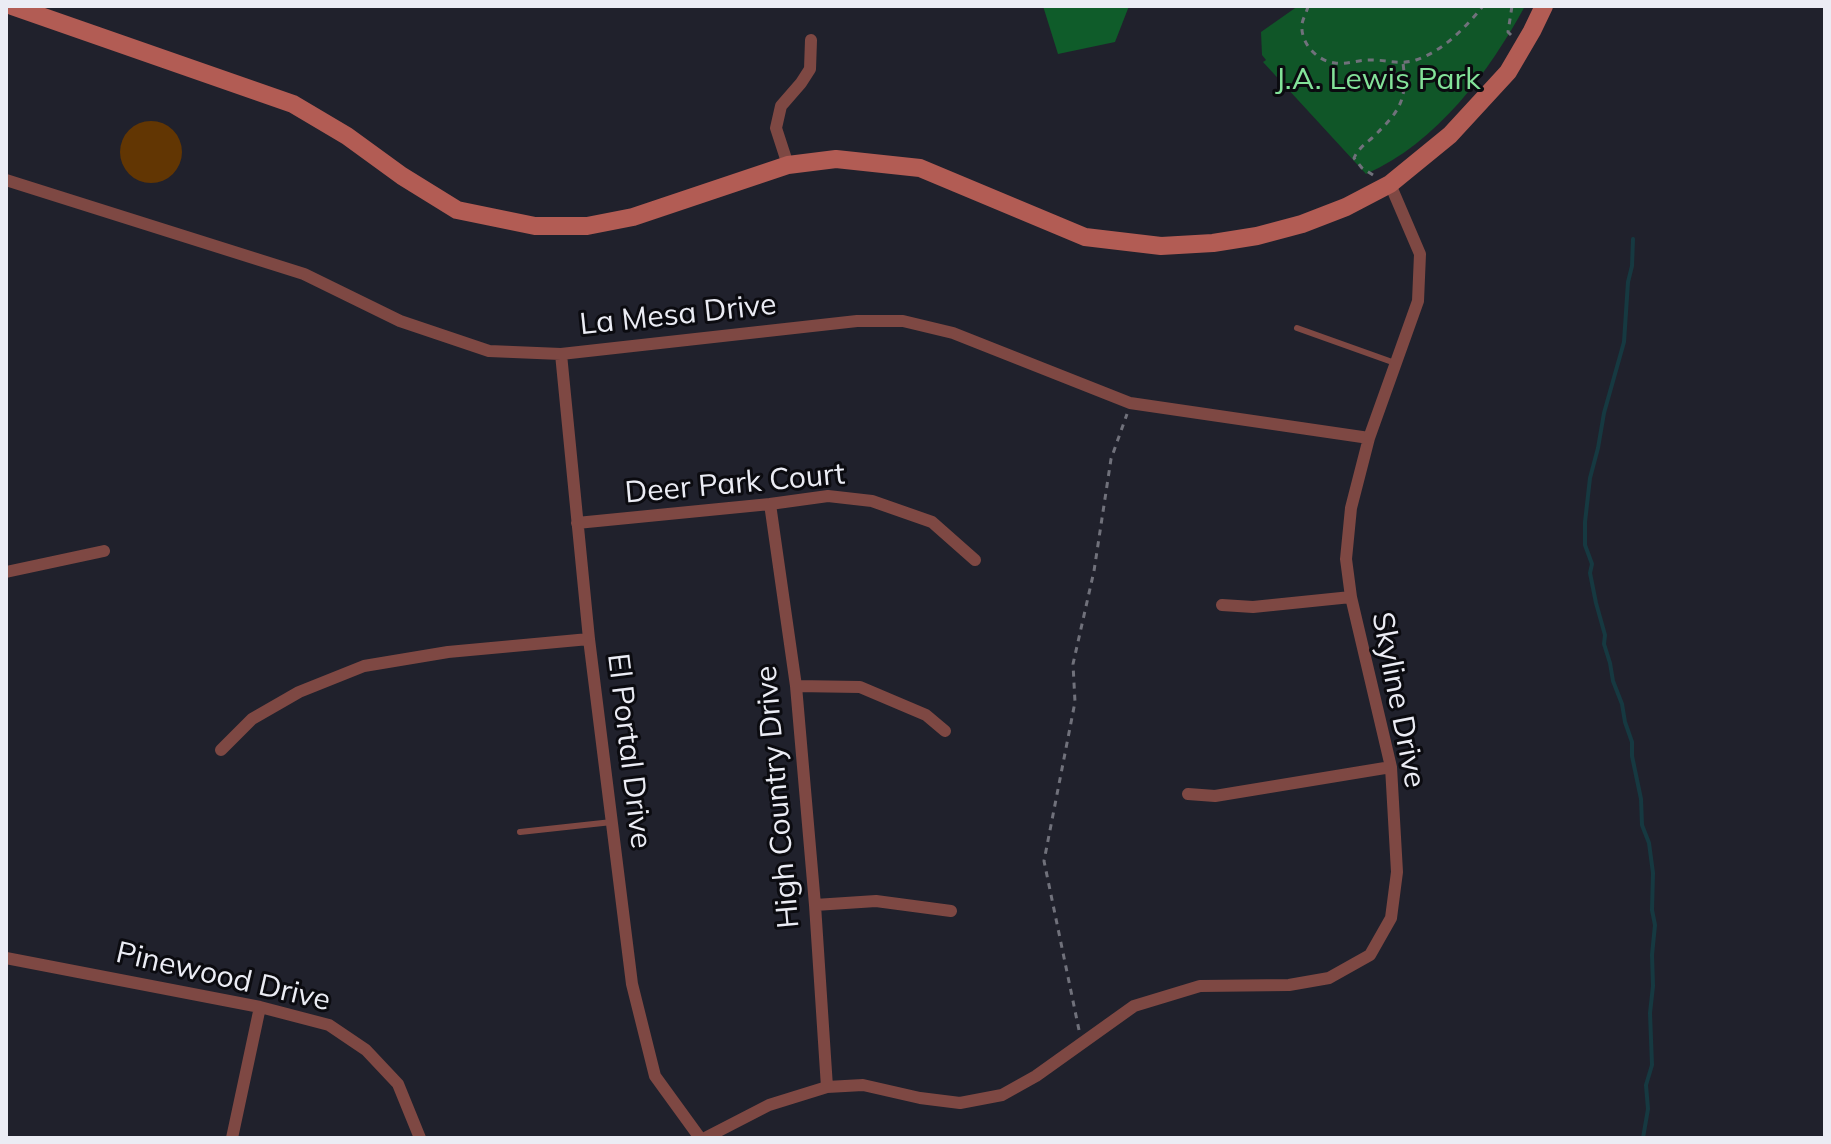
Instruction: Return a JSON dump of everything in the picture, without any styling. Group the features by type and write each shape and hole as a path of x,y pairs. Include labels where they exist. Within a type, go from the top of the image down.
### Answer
{"main road":[{"path":"12,6 293,104 347,136 402,176 457,210 535,226 587,226 633,217 788,165 836,159 920,168 1085,237 1161,246 1213,243 1302,224 1346,207 1390,184 1450,135 1508,72 1544,6"}],"street":[{"path":"788,165 776,128 781,106 810,69 811,40"},
{"name":"La Mesa Drive","path":"6,180 304,274 400,321 489,351 561,354 857,321 903,321 953,333 1130,403 1369,438"},
{"name":"Skyline Drive","path":"702,1138 769,1105 827,1087 863,1085 960,1103 1002,1095 1036,1076 1134,1006 1200,986 1289,985 1329,978 1370,955 1391,918 1397,872 1391,767 1351,597 1346,559 1351,508 1369,438 1418,301 1420,254 1390,184"},
{"name":"El Portal Drive","path":"561,354 589,639 632,984 655,1076 702,1138"},
{"name":"Deer Park Court","path":"577,523 828,496 872,501 932,522 975,560"},
{"name":"High Country Drive","path":"770,504 796,686 827,1087"},
{"path":"6,572 104,551"},
{"path":"1222,605 1253,607 1351,597"},
{"path":"221,750 252,719 299,692 364,666 448,652 589,639"},
{"path":"796,686 860,687 926,715 945,731"},
{"path":"1188,794 1215,796 1391,767"},
{"path":"815,905 876,901 951,911"},
{"name":"Pinewood Drive","path":"6,958 260,1007 329,1025 366,1050 398,1084 420,1138"},
{"path":"232,1138 260,1007"}],"lane":[{"path":"1297,328 1395,363"},
{"path":"520,832 612,822"}],"path":[{"path":"1308,6 1302,26 1307,45 1316,56 1332,63 1370,59 1403,63 1417,60 1466,28 1483,6"},
{"path":"1512,6 1508,32 1523,46"},
{"path":"1390,184 1362,168 1354,158 1401,104 1405,80 1403,63"},
{"path":"1081,1042 1044,861 1075,702 1073,664 1094,571 1111,459 1130,403"}],"green space":[{"path":"1043,6 1129,6 1115,42 1058,54"},
{"name":"J.A. Lewis Park","path":"1298,6 1525,6 1495,56 1459,103 1416,144 1366,174 1263,62 1266,60 1262,55 1261,32"}],"building":[{"path":"151,121 163,123 173,130 180,140 180,164 173,174 163,181 151,183 139,181 129,174 122,164 120,152 122,140 129,130 139,123"}],"waterway":[{"path":"1633,239 1624,342 1590,478 1585,545 1592,564 1590,573 1605,635 1604,644 1632,742 1642,825 1649,843 1653,873 1652,1065 1646,1085 1648,1109 1643,1138"}]}
